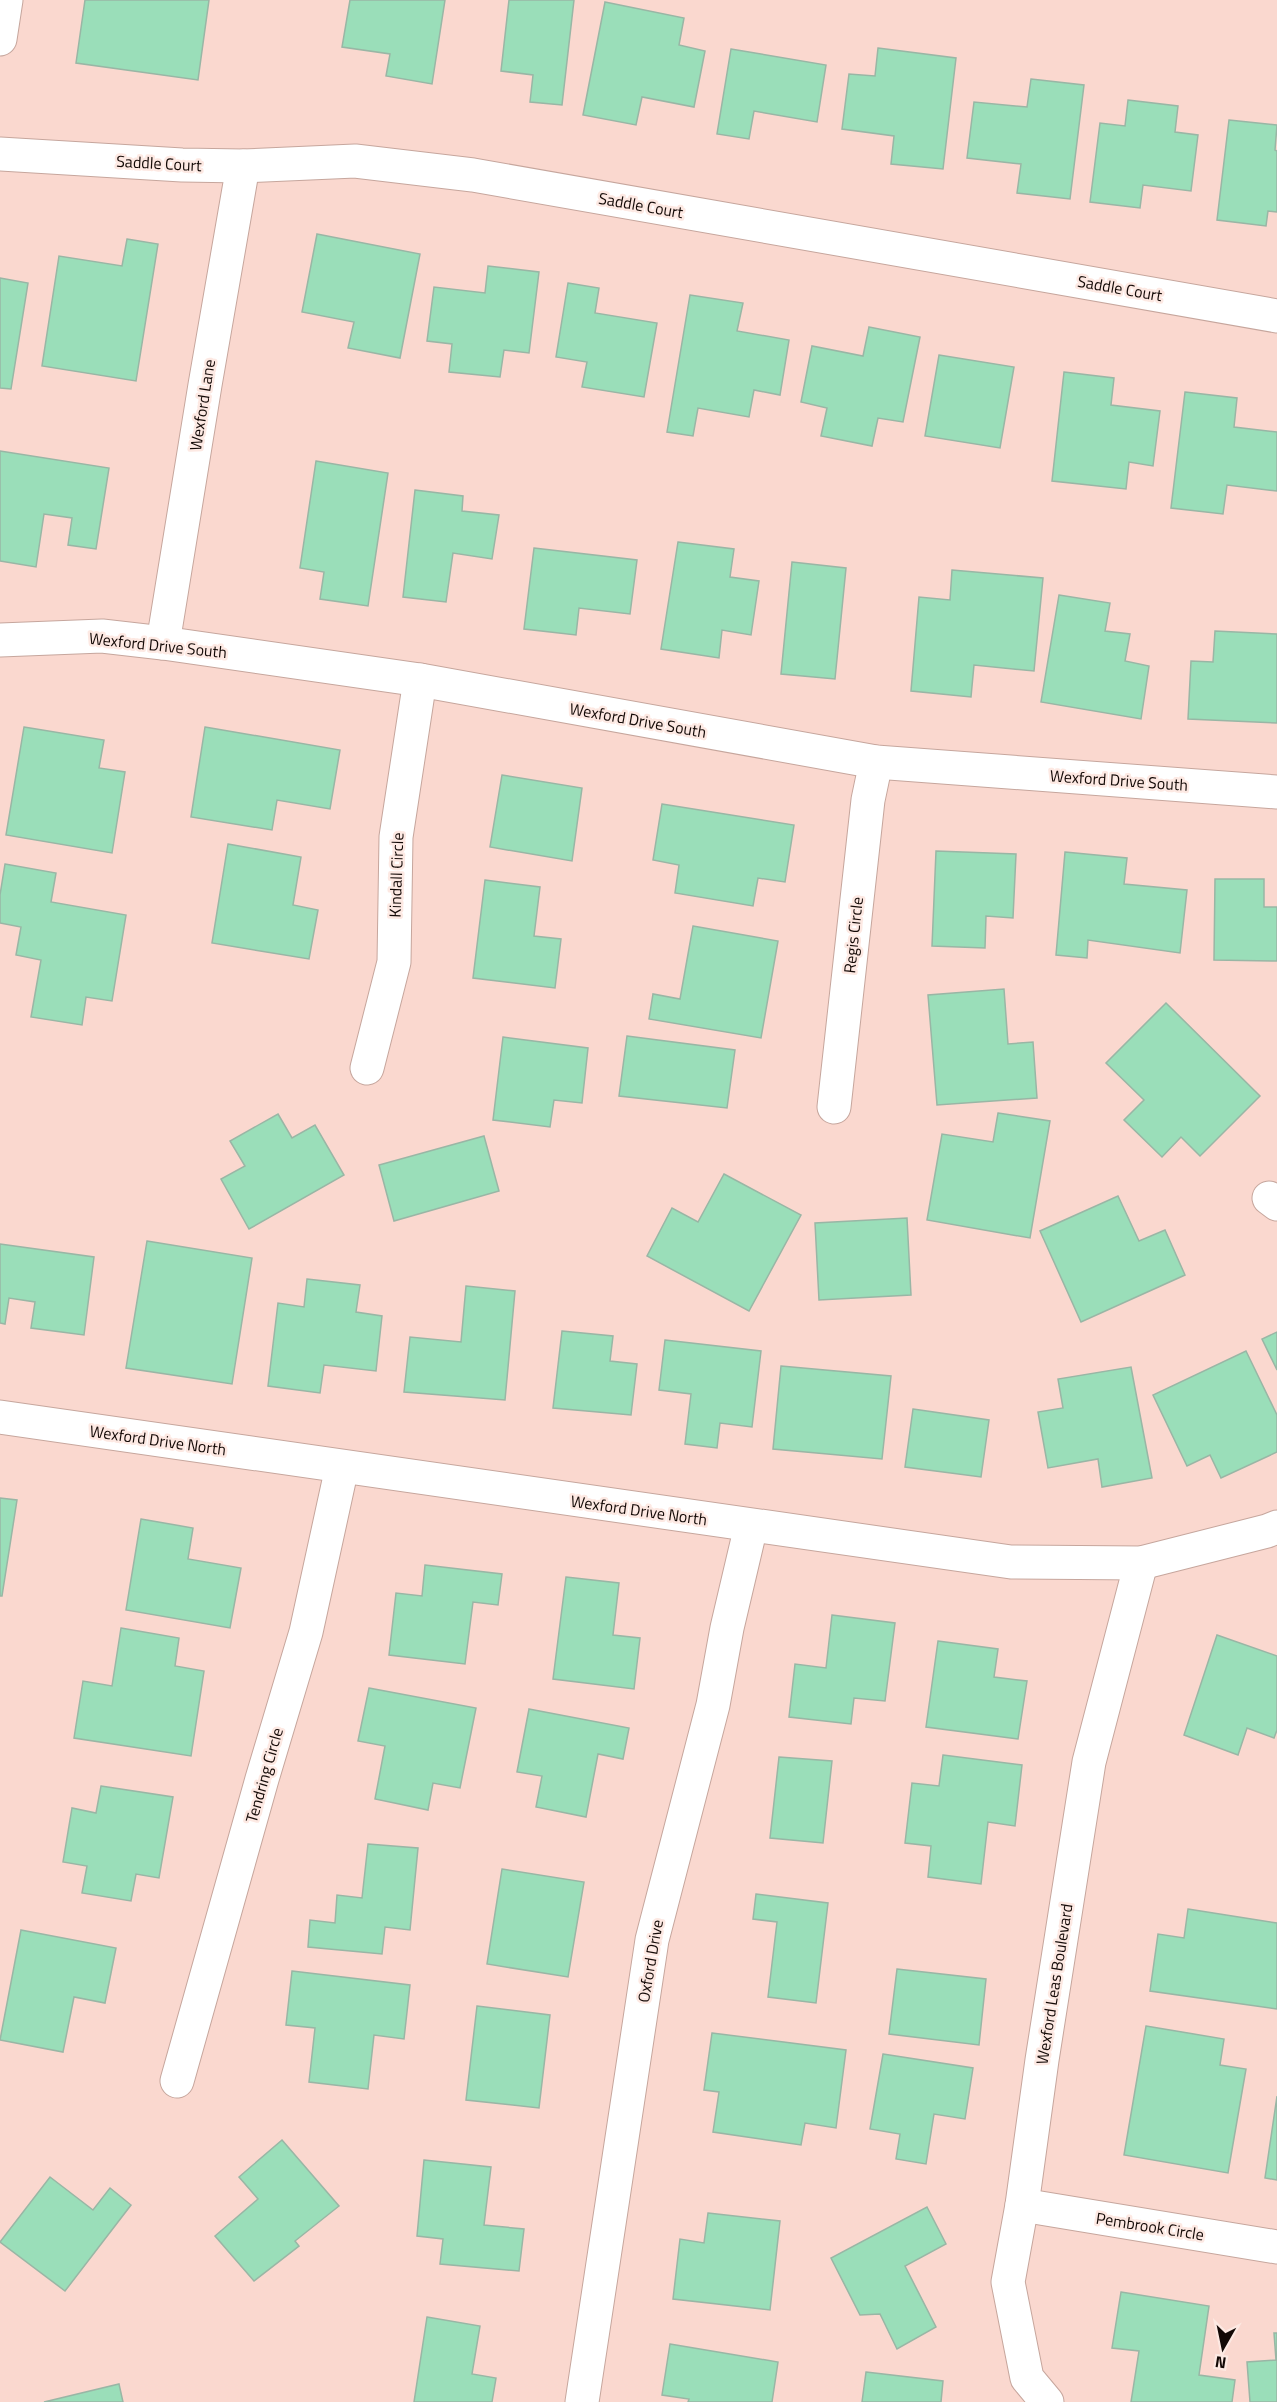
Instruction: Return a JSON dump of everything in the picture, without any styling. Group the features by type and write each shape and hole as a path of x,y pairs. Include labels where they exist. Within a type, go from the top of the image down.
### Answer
{"street":[{"path":"0,39 6,0"},
{"name":"Saddle Court","path":"0,154 182,165 243,166 355,160 473,176 1277,316"},
{"name":"Wexford Lane","path":"163,643 243,166"},
{"name":"Wexford Drive South","path":"0,640 102,636 163,643 420,680 876,762 1277,792"},
{"name":"Kindall Circle","path":"368,1068 394,962 396,837 420,680"},
{"name":"Regis Circle","path":"834,1107 868,800 876,762"},
{"name":"Wexford Drive North","path":"0,1417 1011,1562 1141,1563 1277,1527"},
{"name":"Tendring Circle","path":"177,2081 306,1632 342,1467"},
{"name":"Oxford Drive","path":"582,2402 652,1940 713,1705 727,1628 751,1526"},
{"name":"Wexford Leas Boulevard","path":"1047,2402 1027,2378 1008,2282 1022,2205 1042,2060 1089,1762 1141,1563"},
{"name":"Pembrook Circle","path":"1022,2205 1277,2247"}],"building":[{"path":"85,0 209,0 198,80 76,63"},
{"path":"350,0 445,0 432,84 386,76 390,54 342,47"},
{"path":"509,0 574,0 562,105 530,102 533,75 501,71"},
{"path":"605,2 684,18 679,45 705,51 694,107 642,97 636,125 583,115"},
{"path":"878,48 956,58 943,169 891,164 894,136 842,129 849,74 875,76"},
{"path":"731,49 826,65 817,122 754,111 749,139 717,134"},
{"path":"1031,79 1084,85 1070,199 1017,193 1021,164 967,158 974,102 1027,107"},
{"path":"1128,100 1178,106 1175,132 1198,135 1191,191 1143,185 1140,208 1090,202 1100,123 1125,126"},
{"path":"1229,120 1277,125 1275,150 1277,151 1277,212 1268,211 1266,226 1217,220"},
{"path":"317,234 420,254 400,358 348,348 354,322 302,312"},
{"path":"127,239 158,244 136,381 42,366 59,256 122,266"},
{"path":"488,266 539,272 529,353 504,350 500,377 449,372 452,344 427,341 434,287 485,293"},
{"path":"0,278 28,283 11,389 0,388"},
{"path":"568,283 599,288 595,313 657,323 644,397 582,387 587,362 556,357"},
{"path":"690,295 743,303 737,331 789,340 780,395 754,390 749,417 698,408 693,436 667,432"},
{"path":"869,327 920,337 903,422 878,418 872,446 821,436 827,408 801,402 812,346 863,356"},
{"path":"939,355 1014,367 1000,448 925,436"},
{"path":"1064,372 1114,378 1111,405 1160,411 1153,466 1129,462 1126,489 1052,481"},
{"path":"1185,392 1237,398 1234,427 1277,432 1277,491 1227,485 1223,514 1171,508"},
{"path":"0,451 109,468 96,549 68,545 72,518 44,514 36,567 0,561"},
{"path":"316,461 388,473 368,606 320,599 324,572 300,568"},
{"path":"415,490 463,496 462,511 499,515 492,559 453,553 446,602 403,597"},
{"path":"678,542 734,549 730,577 759,581 751,635 722,630 719,658 661,649"},
{"path":"534,548 637,560 630,614 579,608 576,635 524,629"},
{"path":"792,562 846,568 835,679 781,674"},
{"path":"952,570 1043,578 1034,671 974,665 971,697 911,691 919,597 950,600"},
{"path":"1059,595 1110,603 1105,631 1130,634 1125,661 1149,666 1141,719 1041,702"},
{"path":"1215,631 1277,634 1277,723 1188,719 1191,661 1213,662"},
{"path":"24,727 104,740 99,768 125,772 112,853 6,835"},
{"path":"205,727 340,750 330,809 277,800 272,830 191,817"},
{"path":"502,775 582,788 572,861 490,847"},
{"path":"662,804 794,825 785,882 758,878 753,906 675,893 679,865 653,860"},
{"path":"228,844 301,857 293,905 318,910 309,959 212,943"},
{"path":"936,851 1016,854 1013,918 986,916 985,948 932,946"},
{"path":"1065,852 1127,858 1124,884 1187,890 1180,953 1088,940 1087,958 1056,955"},
{"path":"5,864 56,873 51,902 126,915 112,1001 86,997 82,1025 31,1017 41,960 16,955 21,927 0,923 0,895"},
{"path":"1215,879 1264,879 1264,907 1277,907 1277,961 1214,960"},
{"path":"485,880 540,887 534,936 561,939 555,988 473,978"},
{"path":"693,926 778,941 761,1038 649,1019 653,994 680,999"},
{"path":"1004,989 1008,1044 1033,1042 1037,1098 937,1105 928,995"},
{"path":"1166,1003 1260,1096 1200,1156 1181,1137 1162,1157 1124,1120 1144,1100 1106,1063"},
{"path":"627,1036 735,1050 727,1108 619,1096"},
{"path":"503,1037 588,1048 582,1103 554,1100 550,1127 493,1120"},
{"path":"998,1113 1050,1121 1030,1238 927,1220 942,1134 993,1142"},
{"path":"278,1114 292,1138 315,1125 344,1175 249,1229 221,1179 245,1166 230,1141"},
{"path":"484,1136 499,1191 394,1221 379,1165"},
{"path":"724,1174 801,1215 749,1311 647,1256 672,1208 698,1222"},
{"path":"1118,1196 1139,1241 1165,1230 1185,1275 1081,1322 1040,1231"},
{"path":"907,1218 911,1295 819,1300 815,1223"},
{"path":"147,1241 252,1258 232,1384 126,1368"},
{"path":"0,1244 94,1257 84,1335 31,1328 35,1302 9,1298 5,1324 0,1323"},
{"path":"307,1279 360,1285 356,1312 382,1316 376,1371 324,1365 320,1393 268,1386 278,1303 304,1307"},
{"path":"466,1286 515,1291 505,1400 404,1392 410,1337 461,1342"},
{"path":"562,1331 613,1336 610,1361 637,1364 631,1415 553,1408"},
{"path":"1277,1332 1277,1370 1262,1339"},
{"path":"665,1340 761,1351 752,1427 720,1423 717,1448 685,1444 691,1394 659,1390"},
{"path":"1246,1351 1277,1415 1277,1452 1221,1478 1210,1455 1187,1466 1153,1395"},
{"path":"781,1366 891,1376 882,1459 773,1449"},
{"path":"1131,1367 1152,1478 1102,1487 1098,1459 1048,1468 1038,1412 1063,1408 1058,1379"},
{"path":"913,1409 989,1420 981,1477 905,1467"},
{"path":"0,1498 17,1500 2,1596 0,1596"},
{"path":"141,1519 193,1528 188,1559 241,1568 230,1628 126,1610"},
{"path":"425,1565 502,1574 498,1605 473,1602 465,1664 389,1655 396,1593 422,1596"},
{"path":"566,1577 619,1583 613,1635 640,1638 634,1689 553,1679"},
{"path":"832,1615 895,1623 885,1701 854,1698 851,1724 789,1717 795,1664 826,1668"},
{"path":"121,1628 179,1638 175,1666 204,1671 191,1756 74,1738 83,1681 112,1686"},
{"path":"1217,1635 1277,1656 1277,1730 1274,1738 1247,1728 1238,1755 1184,1735"},
{"path":"938,1641 998,1649 994,1677 1027,1681 1018,1739 926,1727"},
{"path":"369,1688 476,1708 460,1788 433,1783 428,1810 375,1799 385,1746 358,1741"},
{"path":"529,1709 629,1728 623,1759 598,1754 586,1817 536,1807 542,1776 517,1772"},
{"path":"943,1755 1022,1765 1015,1826 988,1822 981,1884 928,1877 931,1846 905,1843 912,1783 939,1786"},
{"path":"779,1757 832,1761 823,1843 770,1838"},
{"path":"101,1786 173,1797 159,1878 136,1874 131,1901 82,1893 87,1866 63,1862 72,1808 96,1813"},
{"path":"368,1844 418,1848 410,1930 385,1927 382,1954 308,1947 310,1920 335,1923 337,1895 362,1898"},
{"path":"502,1869 584,1882 568,1977 487,1964"},
{"path":"756,1894 828,1903 816,2003 768,1997 777,1922 753,1919"},
{"path":"1188,1909 1277,1923 1277,2009 1150,1991 1158,1934 1184,1938"},
{"path":"21,1930 116,1948 105,2003 74,1997 63,2052 0,2040"},
{"path":"897,1969 986,1979 979,2045 889,2034"},
{"path":"292,1971 410,1985 404,2039 374,2035 368,2089 309,2082 315,2028 286,2025"},
{"path":"477,2006 550,2015 539,2108 466,2100"},
{"path":"1146,2026 1224,2039 1220,2065 1246,2069 1228,2173 1124,2155"},
{"path":"712,2033 846,2050 836,2128 805,2123 801,2145 713,2132 719,2092 704,2090"},
{"path":"883,2054 973,2068 965,2119 934,2114 926,2164 896,2159 900,2134 870,2129"},
{"path":"1277,2096 1277,2180 1265,2178"},
{"path":"282,2140 339,2206 295,2241 299,2246 254,2281 215,2236 258,2199 239,2177"},
{"path":"424,2160 491,2167 484,2225 524,2229 519,2271 440,2264 443,2239 417,2236"},
{"path":"50,2177 93,2210 110,2188 131,2205 65,2291 0,2242"},
{"path":"927,2207 946,2244 905,2266 936,2327 897,2349 880,2314 860,2315 831,2258"},
{"path":"708,2213 780,2221 770,2310 673,2299 680,2239 704,2243"},
{"path":"1121,2292 1209,2306 1199,2375 1235,2380 1232,2402 1131,2402 1139,2351 1112,2348"},
{"path":"427,2317 480,2326 472,2374 496,2378 492,2402 414,2402"},
{"path":"1274,2333 1277,2333 1277,2402 1250,2402 1247,2362 1276,2360"},
{"path":"670,2344 778,2362 772,2402 688,2402 689,2399 662,2395"},
{"path":"866,2372 943,2381 941,2402 862,2402"},
{"path":"119,2384 123,2402 44,2402"}]}
